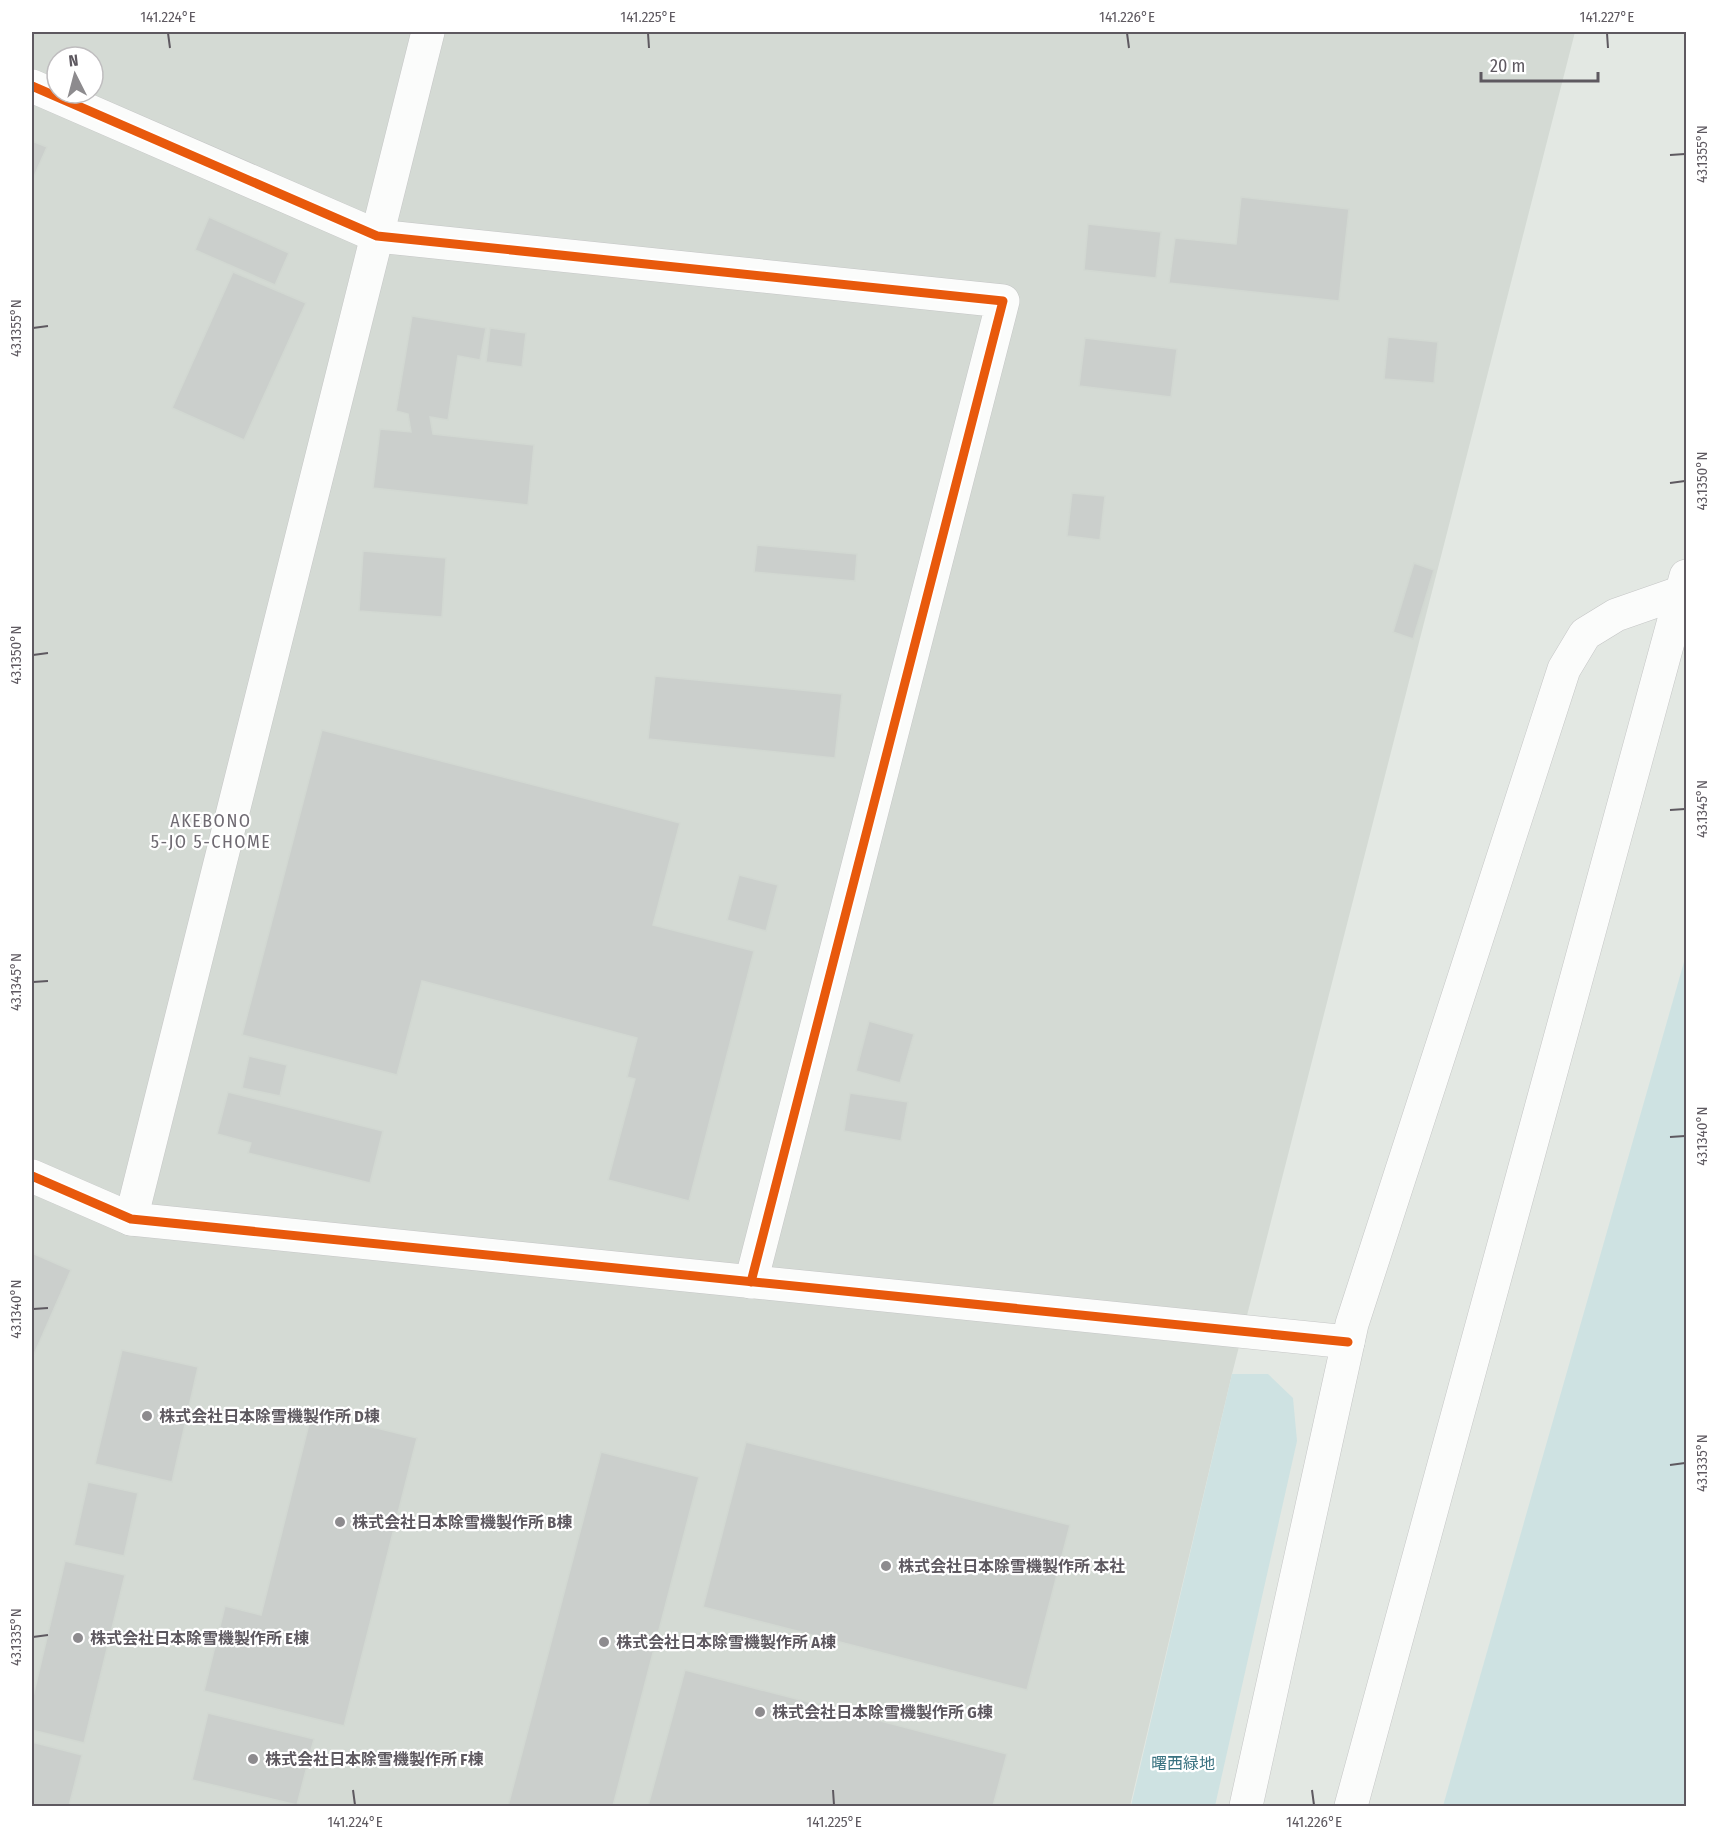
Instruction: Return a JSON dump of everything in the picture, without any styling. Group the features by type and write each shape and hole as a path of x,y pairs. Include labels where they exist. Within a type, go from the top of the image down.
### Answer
{"street":[{"path":"131,1219 428,32"},
{"path":"32,86 377,236 1004,301 751,1282"},
{"path":"1246,1806 1352,1324 1564,669 1585,634 1616,615 1684,584"},
{"path":"1350,1806 1684,584"},
{"path":"32,1176 131,1219 1348,1342"}],"shaded area":[{"path":"32,32 1575,32 1232,1374 1130,1806 32,1806"}],"green space":[{"path":"1686,955 1686,1806 1443,1806"},
{"name":"曙西緑地","path":"1232,1374 1268,1374 1293,1398 1297,1441 1215,1806 1131,1806"}],"building":[{"path":"32,141 47,147 32,181"},
{"path":"1241,197 1349,209 1339,301 1169,283 1175,238 1236,244"},
{"path":"209,217 289,253 275,285 195,250"},
{"path":"1088,224 1161,232 1156,278 1084,270"},
{"path":"233,272 306,303 244,440 172,408"},
{"path":"412,316 486,328 480,360 458,356 448,420 430,417 433,434 534,445 528,505 373,488 380,429 411,432 408,414 396,411"},
{"path":"490,328 526,333 522,367 486,362"},
{"path":"1388,337 1438,342 1434,383 1384,379"},
{"path":"1085,338 1177,349 1171,397 1079,386"},
{"path":"1072,493 1105,496 1100,540 1067,536"},
{"path":"757,545 857,554 855,581 754,572"},
{"path":"363,551 446,558 442,617 359,611"},
{"path":"1414,563 1434,570 1413,639 1393,632"},
{"path":"655,676 842,694 835,758 648,739"},
{"path":"322,730 680,823 653,925 754,951 689,1201 608,1180 635,1079 627,1077 637,1038 422,981 397,1075 242,1035"},
{"path":"739,875 778,885 766,931 727,920"},
{"path":"869,1021 914,1034 900,1083 856,1071"},
{"path":"249,1056 287,1065 280,1096 242,1088"},
{"path":"228,1092 383,1131 370,1183 248,1153 251,1143 217,1134"},
{"path":"850,1093 908,1102 901,1141 844,1131"},
{"path":"32,1253 71,1270 32,1359"},
{"name":"株式会社日本除雪機製作所 D棟","path":"122,1350 198,1367 172,1482 95,1464"},
{"name":"株式会社日本除雪機製作所 B棟","path":"312,1412 417,1438 344,1726 204,1691 225,1606 261,1615"},
{"name":"株式会社日本除雪機製作所 本社","path":"746,1442 1070,1525 1027,1690 703,1607"},
{"name":"株式会社日本除雪機製作所 A棟","path":"601,1452 699,1477 613,1806 508,1806"},
{"path":"88,1482 138,1493 124,1556 74,1545"},
{"name":"株式会社日本除雪機製作所 E棟","path":"65,1561 125,1575 84,1743 32,1730 32,1701"},
{"name":"株式会社日本除雪機製作所 G棟","path":"685,1670 1007,1754 993,1806 648,1806"},
{"name":"株式会社日本除雪機製作所 F棟","path":"208,1713 314,1739 297,1805 192,1780"},
{"path":"32,1742 82,1755 69,1806 32,1806"}],"cycle path":[{"path":"32,86 377,236 1003,301 751,1282"},
{"path":"32,1176 131,1219 1348,1342"}],"place":[{"name":"株式会社日本除雪機製作所 D棟","path":"147,1416"},
{"name":"株式会社日本除雪機製作所 B棟","path":"340,1522"},
{"name":"株式会社日本除雪機製作所 本社","path":"886,1566"},
{"name":"株式会社日本除雪機製作所 E棟","path":"78,1638"},
{"name":"株式会社日本除雪機製作所 A棟","path":"604,1642"},
{"name":"株式会社日本除雪機製作所 G棟","path":"760,1712"},
{"name":"株式会社日本除雪機製作所 F棟","path":"253,1759"}],"district":[{"name":"AKEBONO 5-JO 5-CHOME","path":"211,831"}]}
